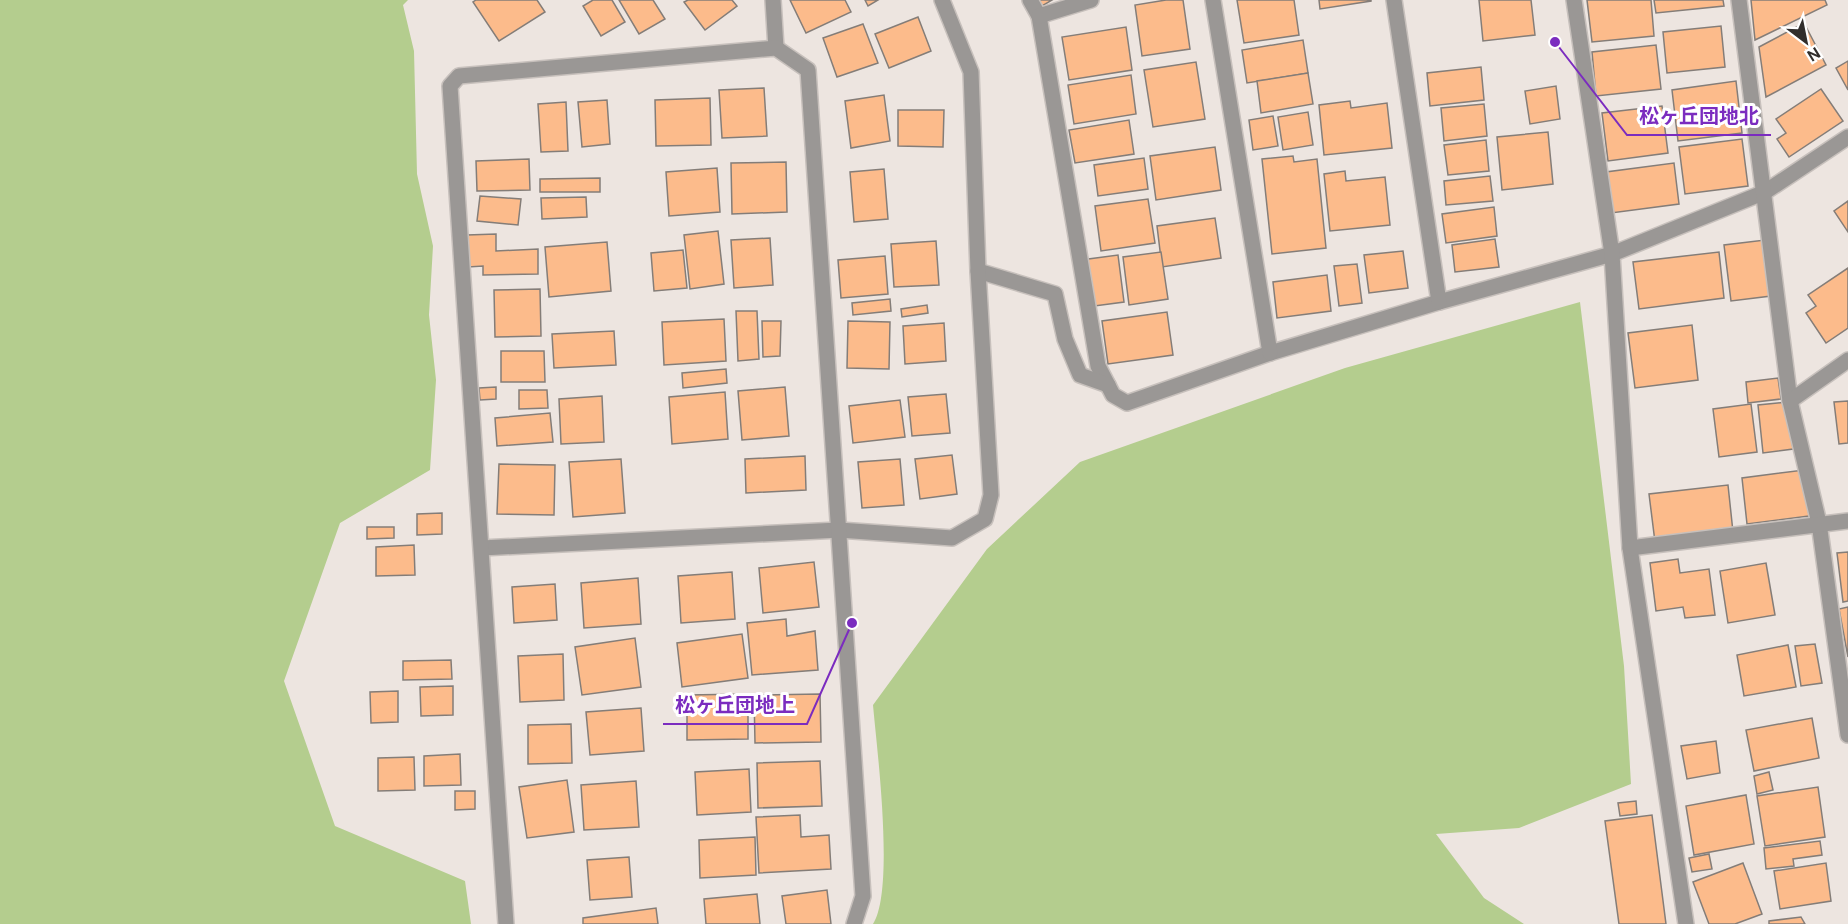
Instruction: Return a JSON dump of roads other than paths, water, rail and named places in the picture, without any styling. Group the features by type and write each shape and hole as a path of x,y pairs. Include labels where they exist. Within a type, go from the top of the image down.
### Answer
{"street":[{"path":"772,0 776,48"},
{"path":"482,548 839,530 952,538 985,519 991,495 978,271 971,72 942,0"},
{"path":"1030,0 1039,16 1098,366 1113,395 1126,403 1270,353 1439,302 1612,254 1765,192 1848,137"},
{"path":"1039,16 1090,0"},
{"path":"1213,0 1270,353"},
{"path":"1394,0 1439,302"},
{"path":"1575,0 1612,254 1630,548 1686,924"},
{"path":"1739,0 1790,401 1819,523 1848,735"},
{"path":"506,924 450,86 459,76 776,48 808,70 863,896 854,924"},
{"path":"978,271 1055,294 1065,339 1080,375 1107,385"},
{"path":"1790,401 1848,360"},
{"path":"1630,548 1848,521"}],"place":[{"name":"松ヶ丘団地北","path":"1555,42"},
{"name":"松ヶ丘団地上","path":"852,623"}]}
